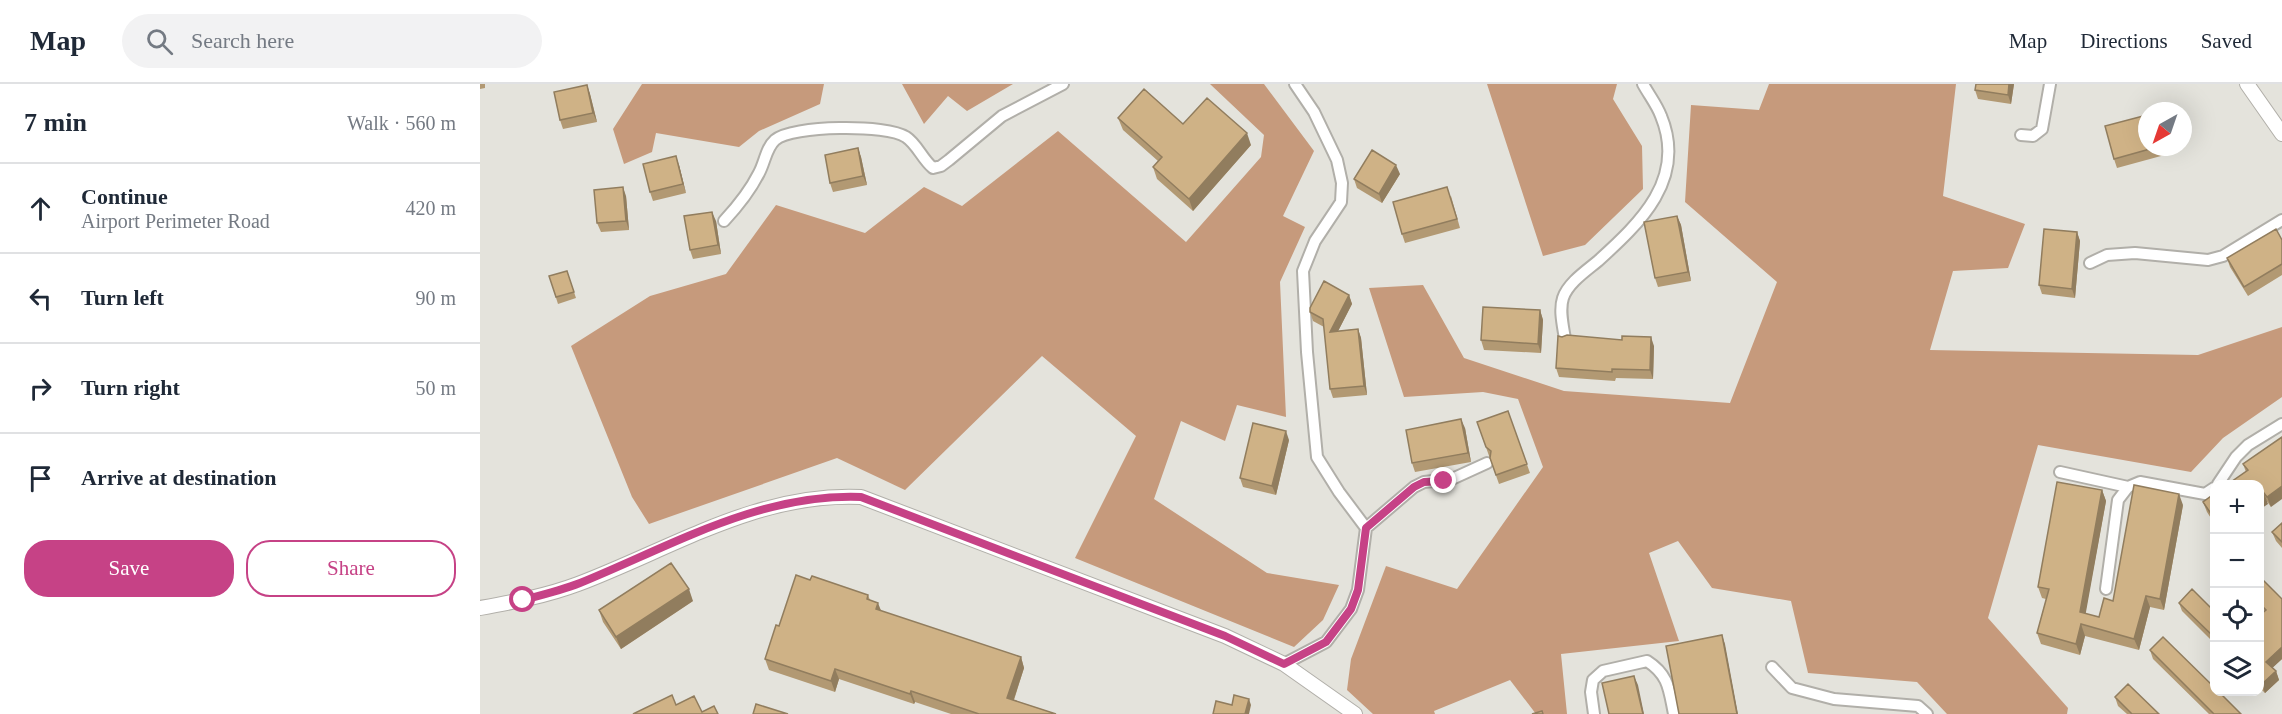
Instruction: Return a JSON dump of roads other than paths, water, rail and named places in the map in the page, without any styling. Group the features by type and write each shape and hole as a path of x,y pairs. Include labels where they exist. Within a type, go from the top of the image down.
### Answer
{"street":[{"path":"724,221 748,191 776,138 793,132 820,128 844,127 892,133 908,138 933,168 949,160 1002,116 1063,84"},
{"path":"1295,84 1314,112 1337,160 1342,183 1341,202 1315,241 1303,271 1307,352 1317,458 1366,528"},
{"path":"1565,339 1561,319 1563,298 1570,286 1640,219 1656,199 1668,171 1668,145 1662,117 1643,84"},
{"path":"2021,135 2033,136 2042,129 2050,84"},
{"path":"2247,84 2282,134"},
{"path":"2090,263 2107,255 2135,253 2208,260 2223,256 2282,220"},
{"path":"2221,480 2236,457 2248,445 2282,424"},
{"path":"1284,664 1326,642 1351,609 1358,590 1366,528 1414,487 1424,482 1452,479 1487,463"},
{"path":"2060,472 2128,487"},
{"path":"2106,589 2118,500 2128,487 2140,482 2205,494 2210,491"},
{"path":"480,608 523,600 577,584 754,511 819,497 861,497 1225,636 1284,664 1355,714"},
{"path":"1594,714 1591,692 1593,680 1603,671 1647,661 1660,669 1668,684 1674,714"},
{"path":"1772,667 1792,688 1834,699 1918,706 1927,714"}]}
